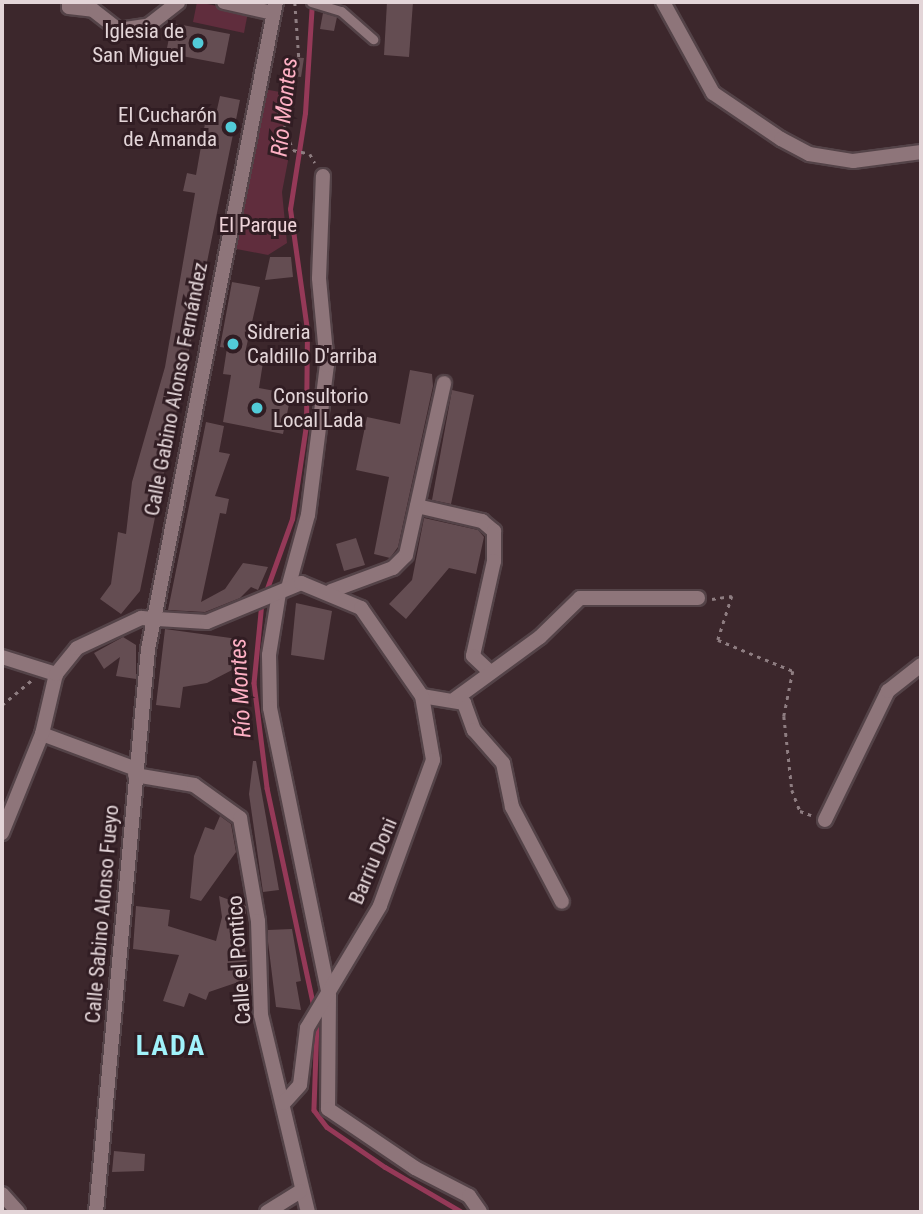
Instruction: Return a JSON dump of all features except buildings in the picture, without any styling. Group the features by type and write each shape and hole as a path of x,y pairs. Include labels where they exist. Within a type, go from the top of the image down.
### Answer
{"street":[{"path":"69,2 69,7 93,10 119,30 149,24 178,2"},
{"path":"224,2 275,7"},
{"path":"663,2 713,93 781,139 809,154 853,161 921,152"},
{"name":"Calle Gabino Alonso Fernández","path":"153,619 275,7"},
{"path":"323,176 319,278 327,365 308,515 280,593 269,655 274,747 327,1000 328,1109 415,1168 469,1196 480,1212"},
{"path":"331,592 393,568 406,555 444,383"},
{"path":"417,506 482,521 494,531 494,561 473,656 488,670"},
{"name":"Barriu Doni","path":"56,674 78,648 115,627 153,619 207,622 301,583 331,592 361,608 422,696 433,760 380,905 327,1000 307,1028 300,1085 284,1103"},
{"path":"455,699 488,670 540,637 567,607 590,594 698,598"},
{"name":"Calle Sabino Alonso Fueyo","path":"96,1212 135,772 153,619"},
{"path":"2,657 56,674 42,734 2,833"},
{"path":"825,820 888,691 921,665"},
{"path":"422,696 455,699 464,703 474,730 503,763 512,807 562,902"},
{"name":"Calle el Pontico","path":"42,734 135,772 194,785 240,818 258,921 261,1015 284,1103 300,1191 308,1212"},
{"path":"267,1212 300,1191"},
{"path":"2,1194 18,1212"}],"lane":[{"path":"311,2 341,11 373,39"}],"path":[{"path":"295,2 299,58"},
{"path":"296,76 294,91 278,110 293,150 310,154"},
{"path":"698,598 732,596 718,640 793,671 784,716 792,790 800,811 825,820"},
{"path":"2,705 30,682 36,668"}],"green space":[{"path":"197,2 248,12 244,33 193,22"},
{"name":"El Parque","path":"258,88 280,92 277,105 291,145 282,192 287,243 268,255 226,247"}],"waterway":[{"name":"Río Montes","path":"265,594 292,519 306,425 307,330 290,209 305,113 312,3"},
{"name":"Río Montes","path":"262,602 254,683 267,788 314,1007"},
{"name":"Río Montes","path":"317,1022 314,1110 327,1127 385,1167 462,1212"}],"place":[{"name":"Iglesia de San Miguel","path":"198,43"},
{"name":"El Cucharón de Amanda","path":"231,127"},
{"name":"Sidreria Caldillo D'arriba","path":"233,344"},
{"name":"Consultorio Local Lada","path":"257,408"}],"district":[{"name":"LADA","path":"171,1046"}]}
